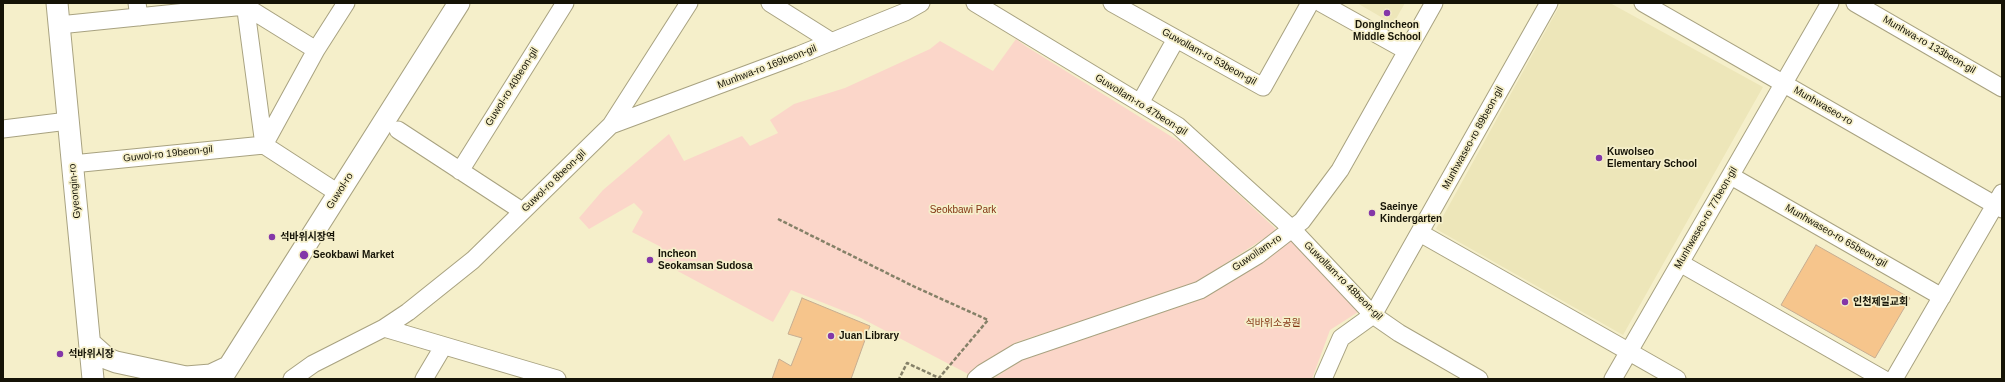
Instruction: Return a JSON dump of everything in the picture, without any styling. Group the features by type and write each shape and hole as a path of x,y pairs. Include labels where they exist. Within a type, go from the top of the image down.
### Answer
{"main road":[{"name":"Gyeongin-ro","path":"57,3 93,379"},
{"name":"Guwol-ro","path":"225,373 459,3"},
{"path":"90,344 108,359 116,362 186,377 225,373"}],"street":[{"path":"264,145 316,50 346,3"},
{"name":"Guwol-ro 40beon-gil","path":"460,171 565,3"},
{"name":"Guwol-ro 8beon-gil","path":"292,379 313,364 384,328 408,312 472,260 611,125 689,3"},
{"path":"770,3 832,42"},
{"name":"Munhwa-ro 169beon-gil","path":"611,125 832,42 905,12 921,3"},
{"name":"Guwollam-ro 47beon-gil","path":"975,3 1178,126 1292,229"},
{"name":"Guwollam-ro 53beon-gil","path":"1112,3 1263,87 1310,3"},
{"path":"1321,3 1407,50"},
{"name":"Guwollam-ro","path":"976,379 983,373 1018,352 1200,290 1258,255 1302,221 1340,170 1434,3"},
{"name":"Munhwaseo-ro 89beon-gil","path":"1373,315 1548,3"},
{"name":"Munhwaseo-ro","path":"1643,3 1784,84 2000,202"},
{"name":"Munhwaseo-ro 77beon-gil","path":"1614,379 1830,3"},
{"name":"Munhwa-ro 133beon-gil","path":"1856,3 2002,88"},
{"path":"59,25 138,10 174,13 245,4 316,50"},
{"path":"245,4 264,145 338,194"},
{"path":"1140,103 1176,39"},
{"path":"3,128 68,122"},
{"path":"398,130 522,211"},
{"name":"Guwol-ro 19beon-gil","path":"72,164 264,145"},
{"name":"Munhwaseo-ro 65beon-gil","path":"1731,176 1942,297"},
{"path":"1894,379 2000,202"},
{"name":"Guwollam-ro 48beon-gil","path":"1292,229 1373,315 1399,333 1479,379"},
{"path":"1420,233 1677,379"},
{"path":"1680,263 1883,379"},
{"path":"1323,379 1341,338 1373,315"},
{"path":"384,328 443,347 557,379"},
{"path":"424,379 443,347"}],"path":[{"path":"778,219 915,287 988,320 939,378 907,363 899,379"}],"shaded area":[{"name":"DongIncheon Middle School","path":"1357,3 1405,3 1393,24"},
{"name":"Kuwolseo Elementary School","path":"1561,3 1610,3 1763,87 1623,335 1436,229"}],"green space":[{"name":"Seokbawi Park","path":"1016,39 1185,145 1277,230 1192,285 1017,342 970,375 859,317 791,290 773,322 657,260 661,247 632,232 643,212 634,203 589,229 579,218 603,190 669,134 684,161 742,136 750,146 778,133 770,120 794,104 845,88 930,49 940,41 993,71"},
{"name":"석바위소공원","path":"1291,240 1358,312 1330,330 1312,379 993,379 1022,360 1196,301 1214,292 1269,258"}],"building":[{"name":"인천제일교회","path":"1816,245 1910,298 1875,358 1781,305"},
{"name":"Juan Library","path":"802,298 870,326 851,379 772,379 779,359 791,366 802,338 788,334"}],"place":[{"name":"DongIncheon Middle School","path":"1387,13"},
{"name":"Kuwolseo Elementary School","path":"1599,158"},
{"name":"Saeinye Kindergarten","path":"1372,213"},
{"name":"석바위시장역","path":"272,237"},
{"name":"Seokbawi Market","path":"304,255"},
{"name":"Incheon Seokamsan Sudosa","path":"650,260"},
{"name":"인천제일교회","path":"1845,302"},
{"name":"Juan Library","path":"831,336"},
{"name":"석바위시장","path":"60,354"}]}
